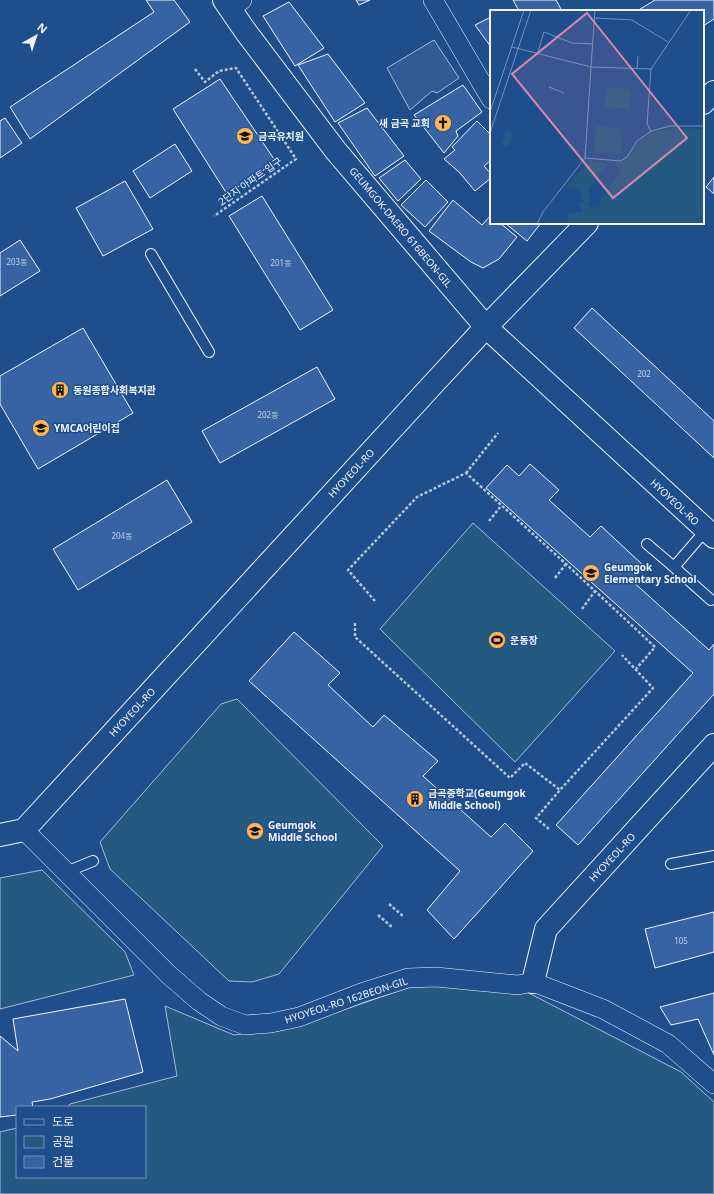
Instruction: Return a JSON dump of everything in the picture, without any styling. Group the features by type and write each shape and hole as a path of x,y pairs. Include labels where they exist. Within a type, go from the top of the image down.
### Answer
{"main road":[{"name":"GEUMGOK-DAERO 616BEON-GIL","path":"232,3 246,32 336,151 486,327"},
{"path":"704,102 714,92"},
{"path":"486,327 586,224"},
{"name":"HYOYEOL-RO","path":"24,830 486,327 710,533"},
{"name":"HYOYEOL-RO","path":"533,982 546,929 714,745"},
{"path":"0,835 24,830"}],"street":[{"path":"433,0 490,97"},
{"name":"HYOYEOL-RO 162BEON-GIL","path":"24,830 169,975 193,996 220,1016 245,1025 271,1023 299,1017 361,993 408,978 436,977 518,985 533,982 603,1009 668,1044 714,1084"}],"lane":[{"path":"151,254 209,352"},
{"path":"674,567 710,533"},
{"path":"648,544 711,600"},
{"path":"671,864 714,856"},
{"path":"66,872 92,861"}],"path":[{"name":"2단지 아파트 입구","path":"196,69 205,82 219,71 236,68 296,159 214,216"},
{"path":"375,601 348,570 418,497 466,473 498,433"},
{"path":"466,473 655,647 636,669"},
{"path":"489,521 501,506"},
{"path":"555,578 566,564"},
{"path":"582,609 595,591"},
{"path":"355,623 355,637 510,778 525,763 560,790"},
{"path":"549,829 536,818 653,688 622,655"},
{"path":"389,904 403,916"},
{"path":"378,915 392,927"}],"green space":[{"name":"운동장","path":"473,523 615,651 515,762 380,629"},
{"path":"237,699 383,846 279,974 252,982 229,981 110,869 100,842 221,704"},
{"path":"42,870 125,952 134,975 0,1009 0,878"},
{"path":"416,985 525,991 681,1072 714,1102 714,1194 0,1194 0,1132 16,1128 16,1178 146,1178 146,1106 68,1106 70,1104 177,1076 165,1006 234,1035 265,1031 308,1022"}],"shaded area":[{"path":"434,40 459,78 437,93 432,91 410,110 387,68"}],"building":[{"path":"146,0 174,0 190,22 30,139 10,107 154,12"},
{"path":"356,0 370,0 359,5"},
{"path":"513,0 556,0 561,10 518,10"},
{"path":"655,0 714,0 714,19 704,25 704,10 639,10"},
{"path":"289,2 324,48 295,66 263,16"},
{"path":"490,18 490,46 475,25"},
{"path":"328,54 365,103 335,122 298,65"},
{"path":"220,79 276,162 227,194 173,109"},
{"name":"새 금곡 교회","path":"463,85 482,112 456,131 458,136 444,153 414,115"},
{"path":"367,108 404,156 375,176 338,123"},
{"path":"5,118 22,143 0,158 0,121"},
{"path":"477,121 490,134 490,161 484,166 490,173 490,179 475,191 459,172 444,159 455,150 452,147"},
{"path":"175,144 192,171 150,198 133,171"},
{"path":"405,160 421,179 398,201 379,178"},
{"path":"714,177 714,194 706,187"},
{"path":"426,180 448,202 425,227 401,205"},
{"path":"125,181 153,229 103,256 76,208"},
{"path":"262,196 333,310 300,330 229,216"},
{"path":"453,200 482,225 490,216 490,224 501,224 517,237 499,259 483,268 471,262 429,231"},
{"path":"506,224 540,224 527,241"},
{"path":"20,240 40,271 0,296 0,253"},
{"path":"592,308 714,421 714,458 574,328"},
{"name":"동원종합사회복지관","path":"83,328 133,413 38,469 0,404 0,376"},
{"path":"317,367 335,399 220,463 202,431"},
{"name":"Geumgok Elementary School","path":"530,464 559,490 549,500 590,537 601,526 644,566 631,580 709,650 714,644 714,694 578,845 556,825 693,673 486,488 507,465 519,476"},
{"path":"167,480 192,522 78,590 53,549"},
{"name":"금곡중학교(Geumgok Middle School)","path":"294,632 340,673 328,685 373,727 384,715 438,761 423,776 491,837 505,823 533,851 454,939 427,910 460,871 249,681"},
{"path":"714,912 714,952 655,968 645,929"},
{"path":"714,993 714,1055 698,1019 671,1025 660,1007"},
{"path":"125,999 143,1072 50,1099 32,1102 33,1106 16,1106 16,1115 0,1117 0,1036 18,1051 13,1019"}],"place":[{"name":"새 금곡 교회","path":"443,123"},
{"name":"금곡유치원","path":"245,136"},
{"name":"동원종합사회복지관","path":"60,390"},
{"name":"YMCA어린이집","path":"41,428"},
{"name":"Geumgok Elementary School","path":"591,573"},
{"name":"운동장","path":"497,640"},
{"name":"금곡중학교(Geumgok Middle School)","path":"415,799"},
{"name":"Geumgok Middle School","path":"255,831"}]}
